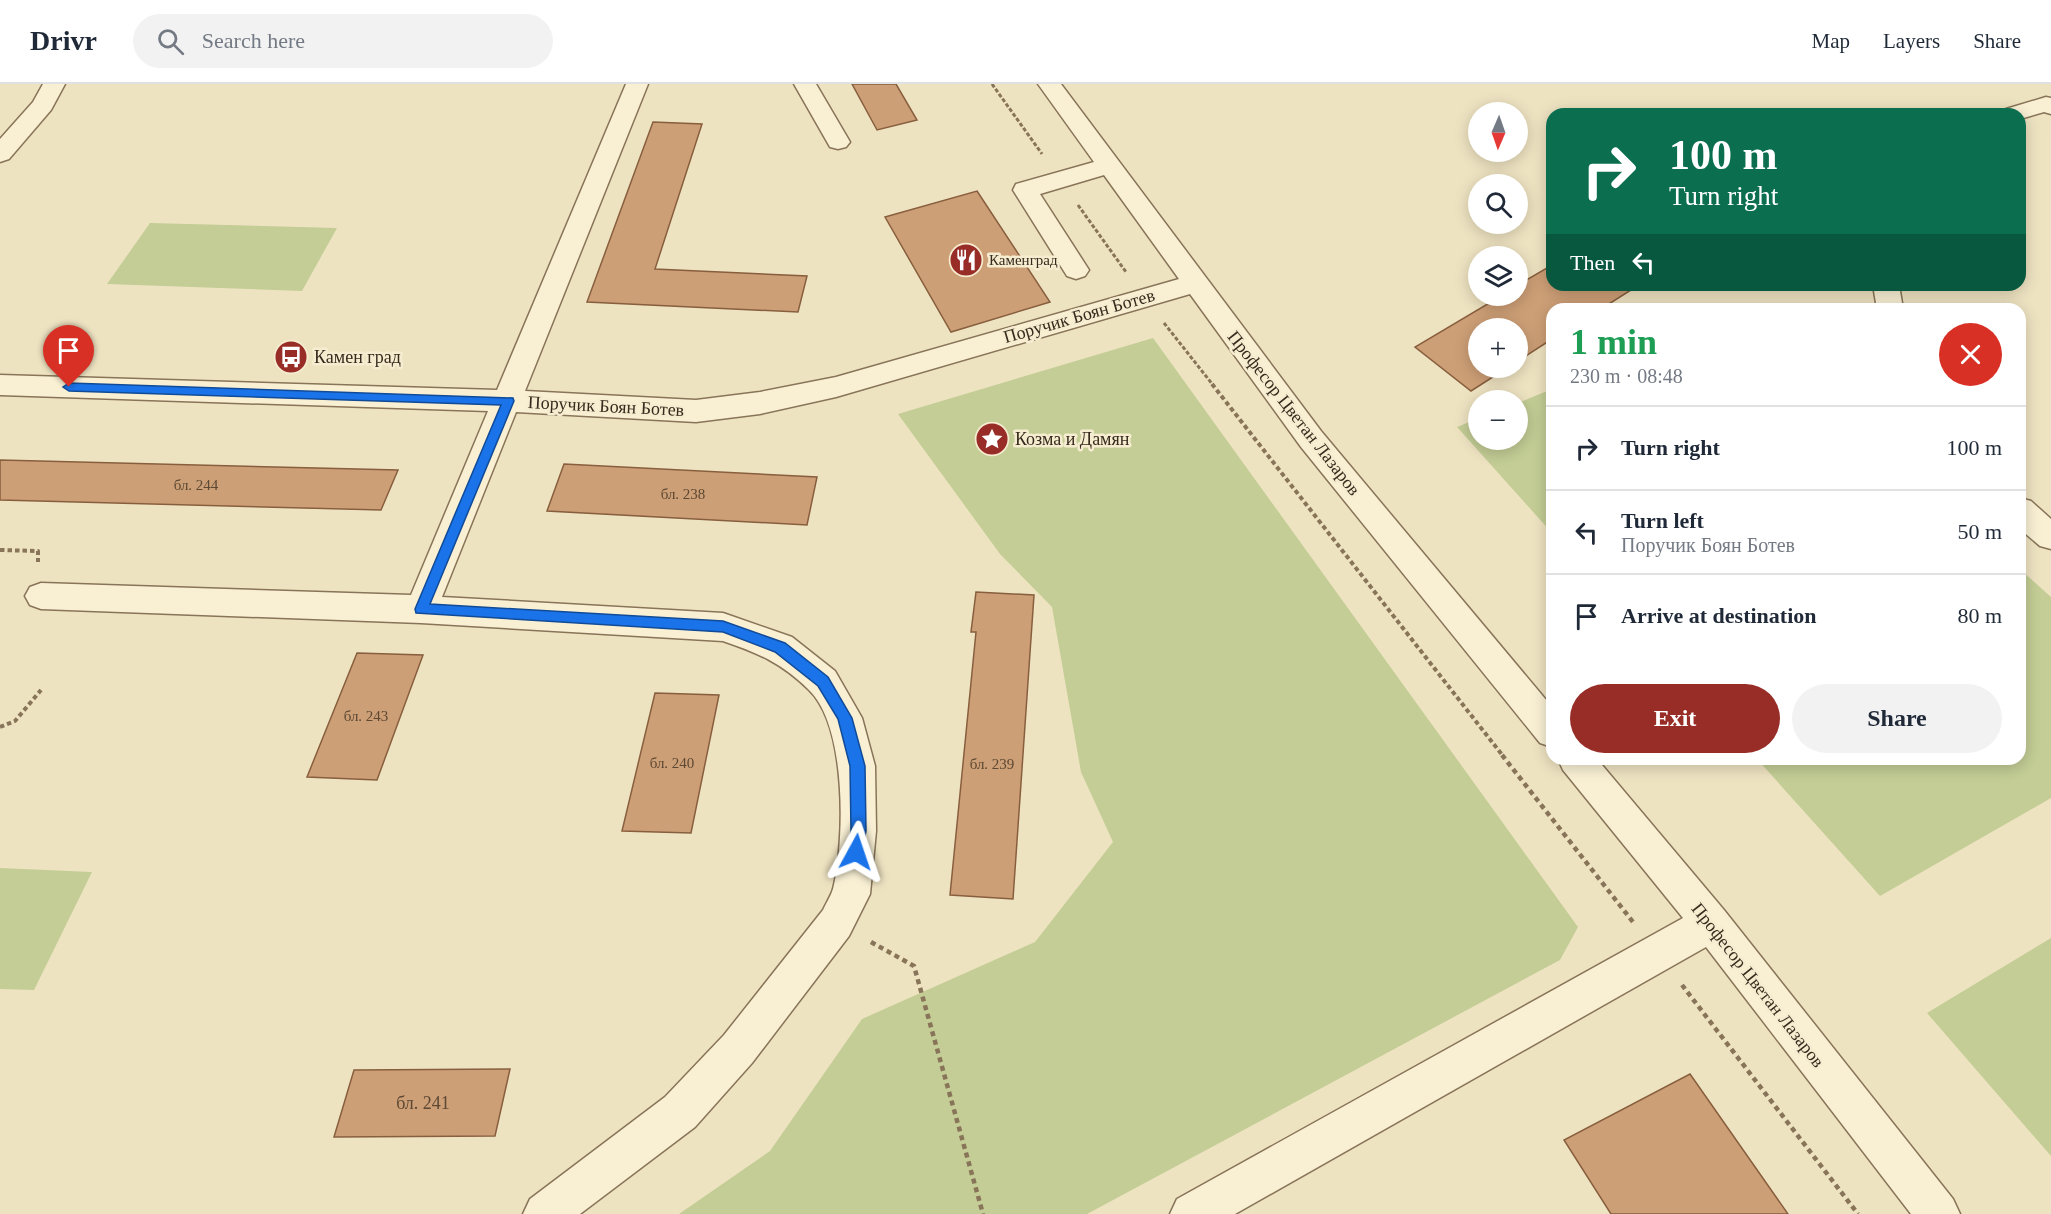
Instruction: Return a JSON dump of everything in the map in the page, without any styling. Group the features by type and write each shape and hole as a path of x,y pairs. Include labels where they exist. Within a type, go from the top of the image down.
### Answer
{"street":[{"path":"0,154 44,105 54,84"},
{"path":"421,609 637,84"},
{"path":"805,84 838,142"},
{"name":"Професор Цветан Лазаров","path":"1049,84 1311,439 1546,725"},
{"path":"2026,110 2046,104 2051,107"},
{"path":"1076,270 1024,190 1108,166"},
{"name":"Поручик Боян Ботев","path":"0,385 508,401 696,411 760,403 836,387 1195,283"},
{"path":"2026,515 2051,537"},
{"path":"41,596 421,609 723,627 780,647 823,681 845,718 858,766 858,831 851,894 836,923 738,1049 680,1112 545,1214"},
{"name":"Професор Цветан Лазаров","path":"1580,765 1711,924 1938,1214"},
{"path":"1192,1214 1711,924"}],"path":[{"path":"993,84 1144,297 1658,954 1858,1214"},
{"path":"0,727 15,721 41,690"},
{"path":"836,923 914,966 983,1214"}],"green space":[{"path":"150,223 337,228 302,291 107,284"},
{"path":"1153,338 1578,927 1560,960 1087,1214 679,1214 770,1151 862,1019 1035,942 1113,842 1081,772 1052,607 1000,554 898,414"},
{"path":"1546,391 1546,526 1478,450 1528,450 1528,399"},
{"path":"1468,422 1468,439 1457,427"},
{"path":"2026,574 2051,597 2051,798 1880,896 1762,765 2026,765"},
{"path":"0,868 92,872 34,990 0,989"},
{"path":"2051,938 2051,1156 1927,1013"}],"building":[{"path":"852,84 896,84 917,120 877,130"},
{"path":"653,122 702,124 655,269 807,276 798,312 587,302"},
{"name":"Каменград","path":"977,191 1050,302 951,332 885,217"},
{"path":"1546,269 1546,291 1630,291 1610,303 1546,303 1546,343 1528,355 1528,318 1468,318 1468,378 1491,378 1473,390 1415,347 1484,306 1528,306 1528,279"},
{"path":"0,460 398,470 381,510 0,500"},
{"path":"564,464 817,477 807,525 547,511"},
{"path":"976,592 1034,595 1013,899 950,895 976,632 971,632"},
{"path":"357,653 423,655 377,780 307,777"},
{"path":"655,693 719,695 691,833 622,831"},
{"path":"510,1069 495,1136 334,1137 354,1070"},
{"path":"1690,1074 1788,1214 1611,1214 1564,1140"}],"place":[{"name":"Каменград","path":"966,260"},
{"name":"Камен град","path":"291,357"},
{"name":"Козма и Дамян","path":"992,439"}],"route":[{"path":"69,387 508,401 421,609 521,617 723,627 780,647 823,681 845,718 858,766 856,852"}]}
